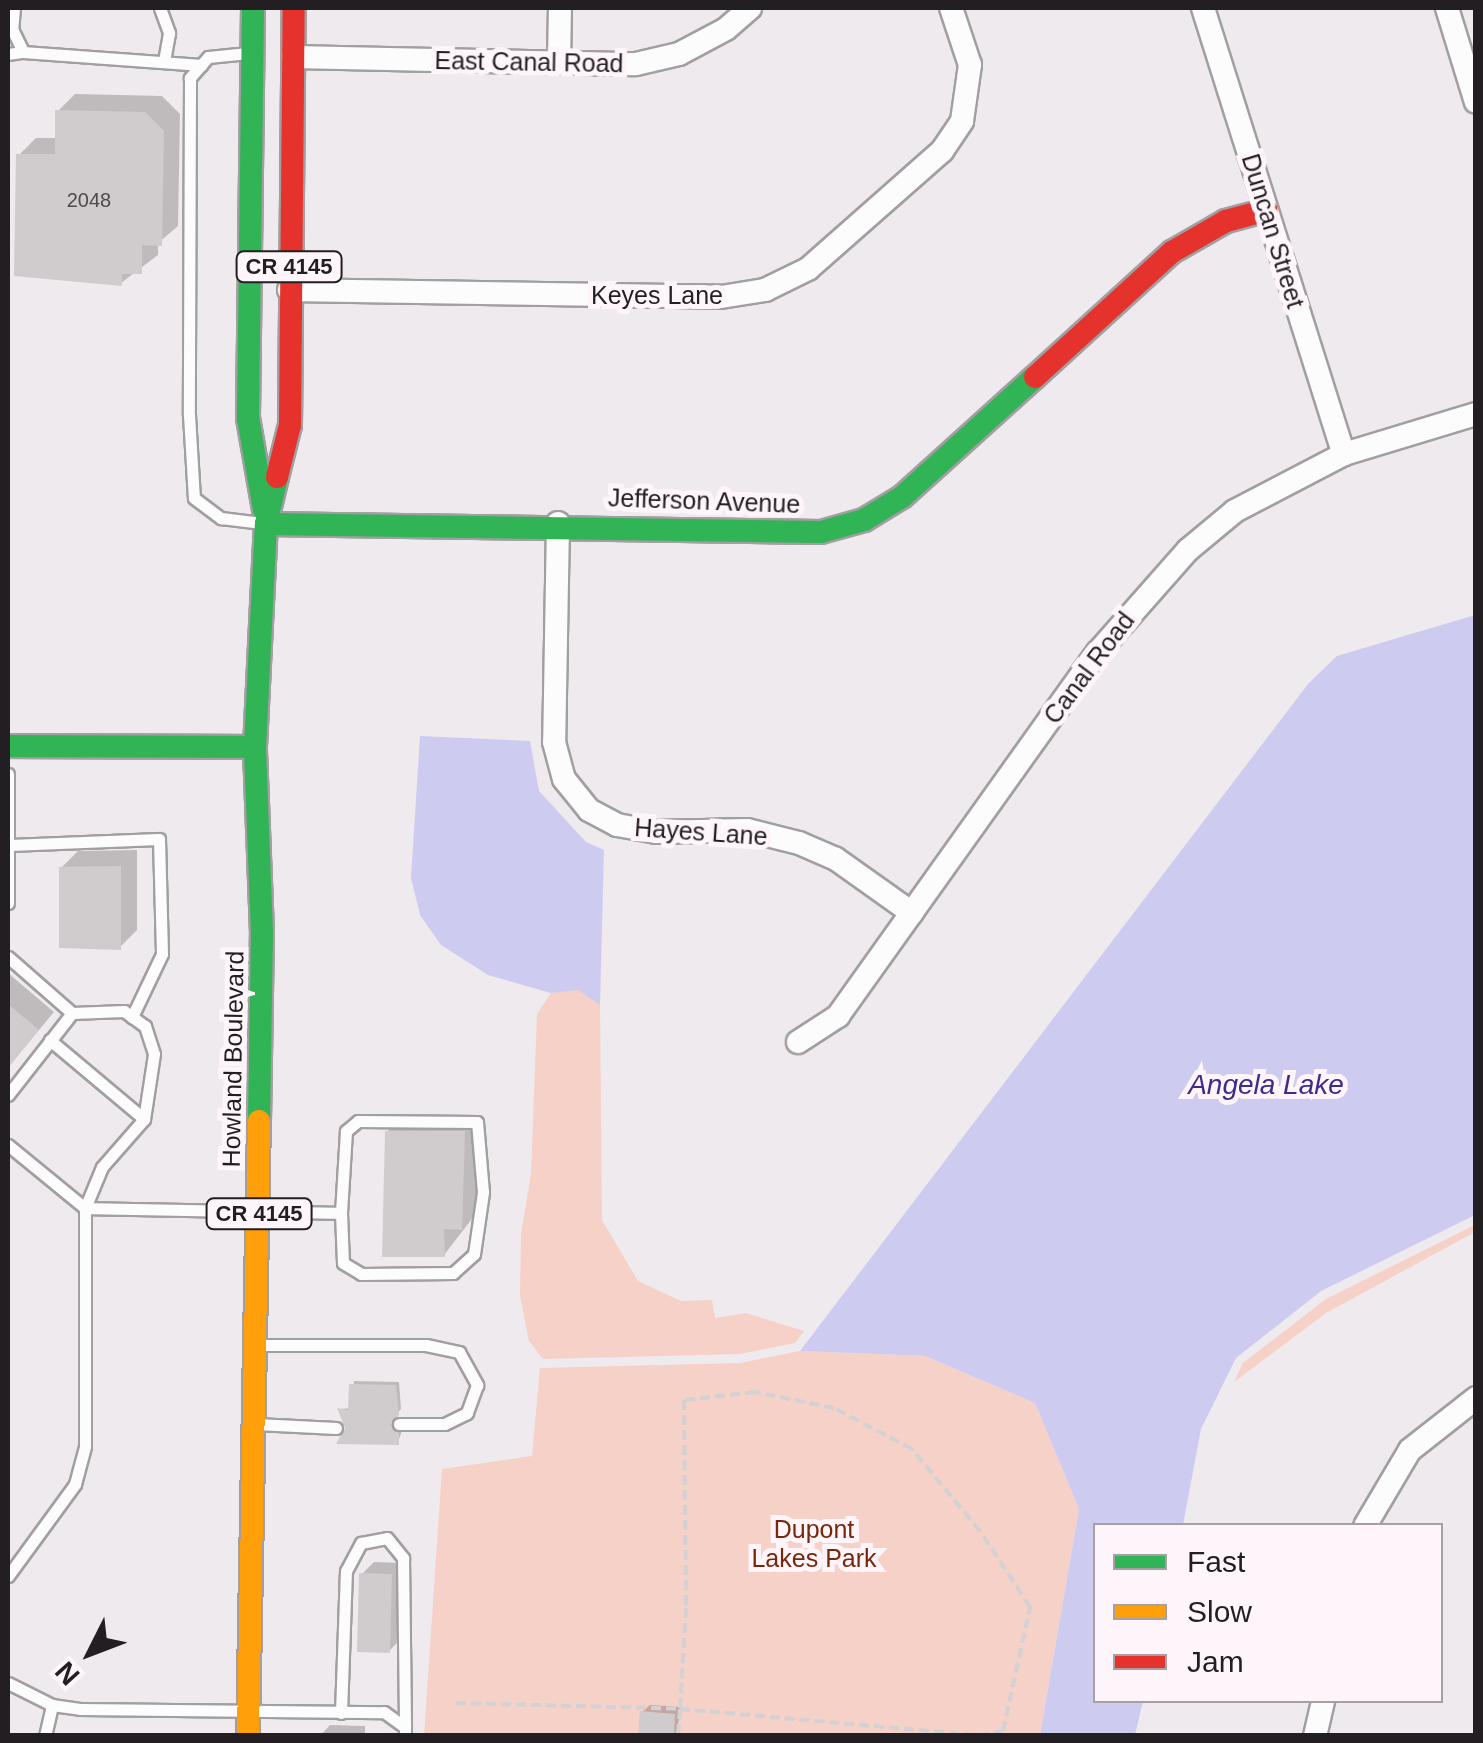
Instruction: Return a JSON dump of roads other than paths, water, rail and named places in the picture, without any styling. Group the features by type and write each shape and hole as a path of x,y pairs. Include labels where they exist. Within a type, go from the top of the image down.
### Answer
{"main road":[{"name":"Howland Boulevard","path":"253,8 248,418 266,524"},
{"name":"Howland Boulevard","path":"244,1729 259,1213 262,933 255,747 266,524 290,424 294,8"},
{"path":"253,52 276,83 273,224 290,249"},
{"name":"Jefferson Avenue","path":"266,524 558,524 821,532 864,520 902,498 1172,252 1226,221 1267,210"},
{"path":"8,746 255,747"}],"street":[{"path":"559,62 560,8"},
{"name":"East Canal Road","path":"293,57 636,64 679,54 726,29 750,8"},
{"name":"Keyes Lane","path":"289,290 721,297 765,290 808,268 942,151 962,121 970,65 951,8"},
{"name":"Duncan Street","path":"1203,8 1344,454"},
{"path":"1447,8 1476,102"},
{"name":"Canal Road","path":"798,1042 838,1016 1098,652 1156,583 1235,511 1344,454 1476,414"},
{"name":"Hayes Lane","path":"558,524 554,742 564,779 589,810 616,825 655,832 747,830 799,842 836,859 912,913"},
{"path":"1367,1523 1410,1450 1476,1398"},
{"path":"1315,1736 1322,1703"}],"lane":[{"path":"14,8 12,29 23,52"},
{"path":"160,8 169,33 164,61"},
{"path":"253,52 208,57 190,78 191,486 194,498 222,518 266,524"},
{"path":"8,54 202,64"},
{"path":"8,774 8,903"},
{"path":"9,845 159,839 162,954 132,1017"},
{"path":"8,957 72,1013 132,1017 144,1026 154,1054 144,1119 102,1167 86,1208 86,1446 75,1484 8,1576"},
{"path":"8,1095 72,1013"},
{"path":"50,1040 144,1119"},
{"path":"358,1121 477,1122 484,1192 474,1254 454,1273 361,1274 343,1263 341,1213 346,1131 358,1121"},
{"path":"8,1145 86,1208 341,1213"},
{"path":"254,1345 426,1345 459,1352 477,1385 468,1413 444,1424 400,1424"},
{"path":"251,1424 336,1428"},
{"path":"341,1713 346,1570 360,1542 387,1538 403,1558 405,1731"},
{"path":"8,1684 52,1705 244,1729 341,1713 384,1712 405,1731"},
{"path":"45,1736 52,1705"}],"water":[{"name":"Angela Lake","path":"1475,615 1475,1215 1321,1291 1236,1358 1201,1429 1183,1523 1093,1523 1093,1703 1143,1703 1135,1735 1040,1735 1079,1509 1035,1403 925,1356 800,1351 1308,684 1337,656"},
{"path":"420,736 530,741 539,791 586,842 604,850 600,1005 578,990 551,993 488,975 441,945 420,915 411,878"}],"park label":[{"name":"Dupont Lakes Park","path":"814,1544"}]}
